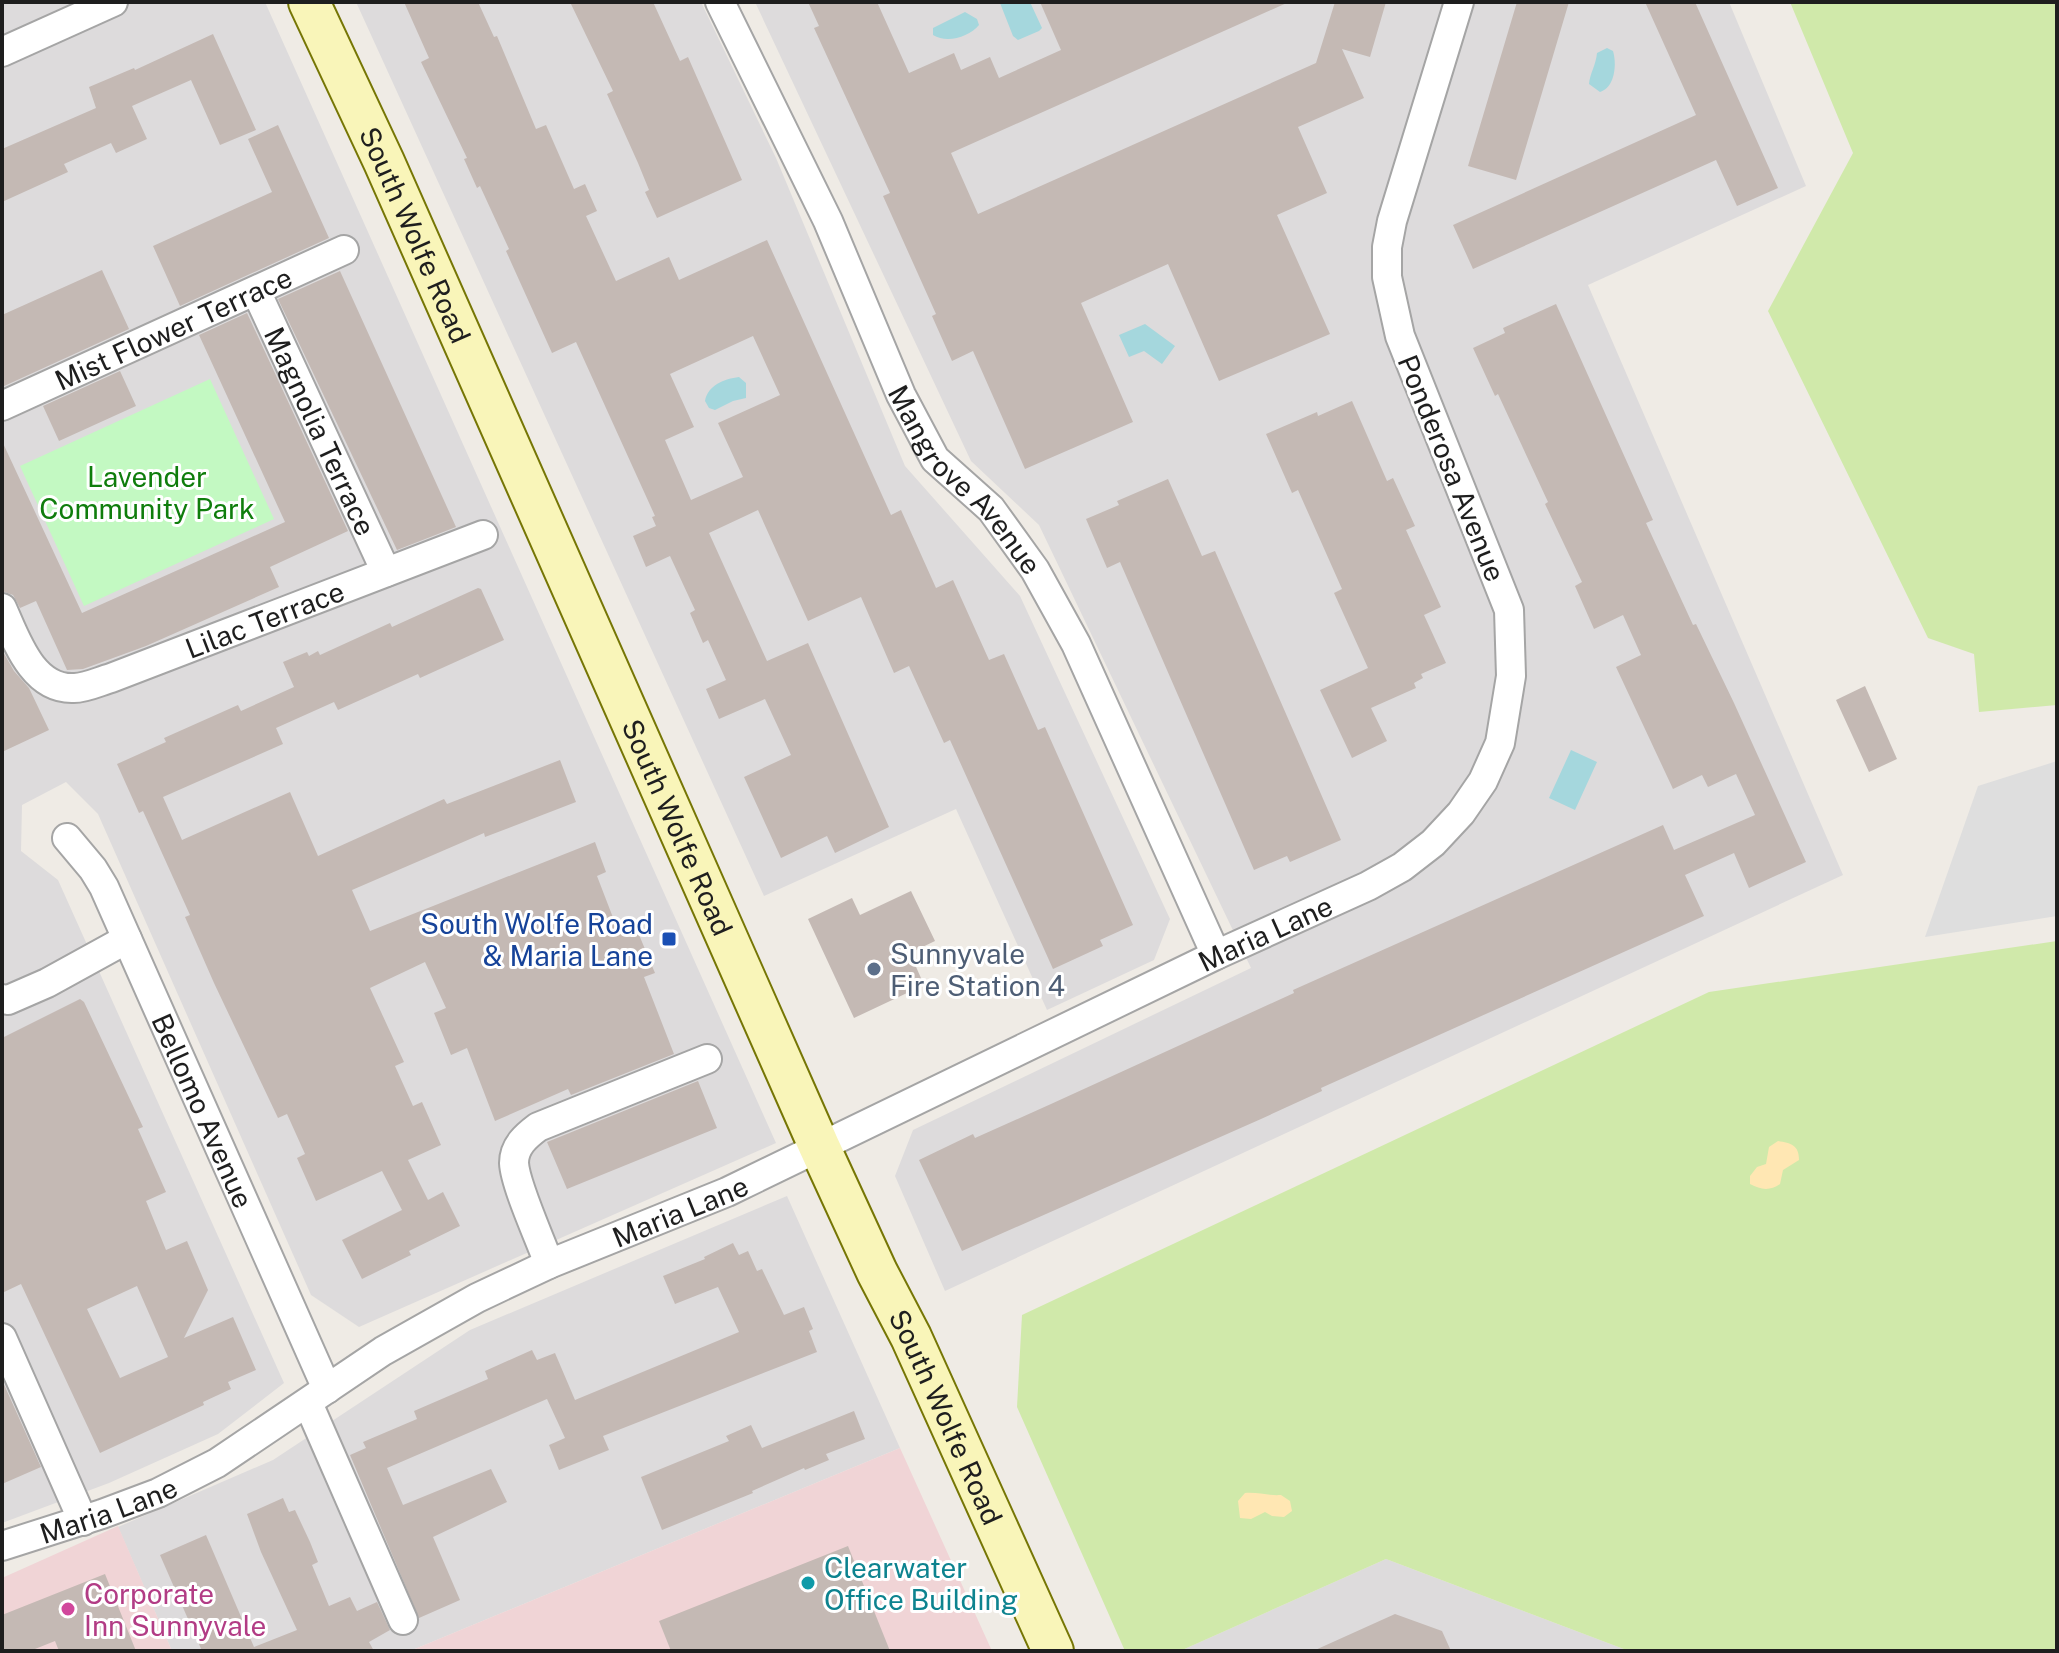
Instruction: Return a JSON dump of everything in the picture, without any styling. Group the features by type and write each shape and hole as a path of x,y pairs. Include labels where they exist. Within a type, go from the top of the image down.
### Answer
{"main road":[{"name":"South Wolfe Road","path":"309,2 384,162 819,1146 877,1272 911,1337 1053,1651"}],"street":[{"path":"2,52 113,2"},
{"name":"Mangrove Avenue","path":"720,2 828,221 901,395 935,459 991,509 1035,570 1063,619 1216,955"},
{"name":"Ponderosa Avenue","path":"1368,886 1402,867 1433,843 1461,813 1483,781 1500,743 1511,676 1509,610 1400,336 1387,277 1387,247 1396,208 1459,2"},
{"name":"Mist Flower Terrace","path":"2,406 344,250"},
{"name":"Magnolia Terrace","path":"256,291 386,572"},
{"name":"Lilac Terrace","path":"2,608 22,653 44,680 73,689 111,678 483,535"},
{"name":"Bellomo Avenue","path":"67,838 93,869 127,939 318,1396 403,1620"},
{"name":"Maria Lane","path":"2,1546 158,1493 217,1463 437,1319 549,1264 727,1192 1216,955 1368,886"},
{"path":"2,999 8,1000 47,983 127,939"},
{"path":"549,1264 518,1179 514,1162 518,1146 538,1127 707,1059"},
{"path":"2,1338 83,1521"}],"shaded area":[{"path":"2,2 265,2 776,1143 359,1327 311,1295 98,814 66,782 22,805 21,851 58,880 284,1383 218,1434 109,1483 2,1523"},
{"path":"356,2 701,2 776,158 905,466 1020,596 1170,919 1154,960 1047,1010 956,809 764,896"},
{"path":"755,2 1729,2 1806,186 1588,285 1843,875 945,1291 895,1176 913,1130 1251,968 1039,525 971,461"},
{"path":"2057,761 2057,916 1925,937 1978,786"},
{"path":"787,1196 900,1448 410,1651 172,1651 118,1527 273,1460 470,1330"},
{"path":"900,1448 992,1651 410,1651"},
{"path":"118,1526 172,1651 2,1651 2,1578"},
{"path":"1386,1559 1629,1651 1180,1651"}],"green space":[{"path":"1790,2 2057,2 2057,705 1979,712 1974,654 1928,638 1768,311 1853,153"},
{"name":"Lavender Community Park","path":"210,379 274,519 84,606 20,466"},
{"path":"2057,941 2057,1651 1629,1651 1386,1559 1180,1651 1125,1651 1017,1407 1022,1315 1709,992"}],"sand":[{"path":"1778,1141 1793,1146 1798,1151 1799,1160 1783,1170 1780,1184 1773,1188 1758,1188 1750,1184 1750,1176 1757,1167 1766,1164 1769,1147"},
{"path":"1245,1493 1281,1495 1290,1501 1292,1511 1284,1517 1265,1512 1251,1519 1240,1518 1238,1501"}],"water":[{"path":"1002,2 1030,2 1042,28 1018,40 1013,36"},
{"path":"965,12 977,19 979,25 975,29 951,39 933,35 933,28"},
{"path":"1607,48 1613,51 1614,75 1609,86 1600,92 1589,84 1597,53"},
{"path":"1145,324 1175,346 1162,364 1144,351 1129,357 1119,335"},
{"path":"739,377 746,383 746,398 715,410 709,408 705,401 713,387"},
{"path":"1571,750 1597,762 1575,810 1549,798"}],"building":[{"path":"404,2 478,2 494,37 497,36 536,129 546,125 574,189 585,184 597,211 586,216 616,281 669,257 679,280 767,240 891,515 901,510 936,588 953,580 989,660 1004,654 1038,730 1045,727 1133,925 1100,940 1103,946 1053,969 950,740 944,743 909,666 894,673 861,597 808,621 758,510 709,533 767,661 808,643 889,827 835,853 827,836 781,858 744,777 791,755 765,699 719,719 706,689 726,680 708,640 703,643 690,613 695,610 670,556 646,567 633,536 656,526 652,517 655,516 576,342 552,353 506,251 509,249 480,186 477,188 464,159 467,158 421,62 429,58","holes":["753,336 780,395 718,423 743,477 691,500 665,440 694,427 670,374"]},
{"path":"570,2 653,2 680,61 688,57 742,180 657,218 645,192 649,190 607,94 613,91"},
{"path":"808,2 877,2 909,73 954,53 961,70 990,57 999,78 1061,50 1040,2 1289,2 951,153 978,214 1316,63 1335,2 1386,2 1370,57 1342,49 1364,98 1298,127 1327,193 1277,215 1330,334 1219,381 1168,264 1081,303 1133,422 1025,469 973,351 952,361 932,316 936,314 883,196 890,193 814,28 819,26"},
{"path":"1517,2 1569,2 1516,180 1468,166"},
{"path":"1645,2 1695,2 1778,188 1737,206 1716,160 1473,269 1453,225 1696,115"},
{"path":"213,34 256,130 220,145 191,80 132,106 147,139 116,153 111,143 64,164 68,172 2,202 2,149 96,108 89,87 135,70"},
{"path":"278,125 329,238 180,306 153,246 272,192 248,139"},
{"path":"102,270 129,329 2,387 2,315"},
{"path":"340,271 456,527 397,550 278,299"},
{"path":"1556,304 1653,520 1646,523 1693,625 1696,624 1734,703 1806,862 1749,888 1734,853 1685,875 1704,916 1321,1088 1322,1091 1261,1119 962,1251 919,1160 973,1134 975,1138 1051,1104 1294,993 1293,990 1663,825 1674,850 1755,815 1736,774 1708,787 1702,775 1673,789 1616,667 1641,655 1623,615 1594,629 1575,586 1582,582 1545,504 1548,502 1473,348 1505,333 1503,328"},
{"path":"247,313 348,531 270,567 279,587 146,646 83,669 67,670 36,601 20,608 13,595 2,591 2,441 82,613 285,522 199,335"},
{"path":"120,371 136,406 59,441 43,406"},
{"path":"1352,401 1387,481 1393,478 1415,526 1406,530 1441,607 1424,615 1446,663 1421,674 1423,678 1414,683 1416,688 1371,708 1387,741 1352,758 1320,690 1368,668 1334,593 1342,589 1298,490 1292,493 1266,434"},
{"path":"1168,479 1202,556 1215,551 1341,840 1290,862 1287,856 1254,870 1120,562 1107,568 1086,519 1119,505 1117,501"},
{"path":"478,588 504,640 338,710 334,702 276,728 283,744 163,797 182,840 290,792 318,856 444,799 447,804 560,760 576,802 485,837 484,833 352,890 370,931 595,842 606,872 597,876 617,928 623,936 637,930 655,973 644,977 674,1054 571,1095 568,1089 495,1121 467,1048 451,1055 434,1013 446,1008 425,962 370,988 404,1062 395,1066 413,1106 422,1102 441,1145 408,1160 428,1200 443,1192 460,1226 362,1279 342,1240 402,1210 382,1171 316,1201 297,1158 305,1154 287,1114 278,1118 214,983 185,917 190,915 143,811 139,813 117,764 166,742 164,738 238,705 241,711 294,687 283,662 307,652 309,656 318,651 320,655"},
{"path":"2,650 29,688 49,730 2,752"},
{"path":"1865,686 1897,759 1869,772 1836,700"},
{"name":"Sunnyvale Fire Station 4","path":"911,891 935,941 910,953 924,985 854,1018 808,919 852,898 860,915"},
{"path":"80,999 84,1002 143,1127 138,1129 166,1192 146,1201 166,1250 187,1241 208,1290 184,1338 233,1317 256,1370 228,1382 231,1389 203,1402 204,1405 100,1453 21,1284 2,1293 2,1038","holes":["137,1286 168,1357 120,1378 87,1309"]},
{"path":"698,1081 717,1128 567,1189 547,1142"},
{"path":"733,1243 739,1255 748,1251 757,1271 762,1269 784,1315 804,1307 813,1329 809,1331 817,1352 603,1436 609,1450 559,1470 549,1445 565,1438 547,1399 387,1468 403,1505 491,1469 507,1502 433,1537 460,1600 419,1618 350,1455 366,1448 363,1442 417,1419 414,1411 488,1379 485,1371 532,1350 537,1360 555,1353 575,1400 739,1332 718,1287 675,1304 663,1276 705,1259"},
{"path":"2,1380 41,1467 2,1484"},
{"path":"854,1411 865,1439 826,1454 829,1460 662,1530 641,1477 729,1441 726,1436 751,1425 762,1448"},
{"path":"283,1498 289,1512 295,1510 310,1542 318,1562 312,1565 329,1606 350,1597 357,1611 377,1602 390,1630 369,1642 374,1651 202,1651 160,1555 206,1535 254,1647 297,1630 247,1514"},
{"name":"Clearwater Office Building","path":"848,1546 890,1651 671,1651 659,1621"},
{"name":"Corporate Inn Sunnyvale","path":"105,1574 136,1651 59,1651 55,1641 30,1651 2,1651 2,1615"},
{"path":"1395,1614 1442,1631 1451,1651 1313,1651"}],"place":[{"name":"South Wolfe Road & Maria Lane","path":"669,939"},
{"name":"Sunnyvale Fire Station 4","path":"874,969"},
{"name":"Clearwater Office Building","path":"808,1583"},
{"name":"Corporate Inn Sunnyvale","path":"68,1609"}]}
